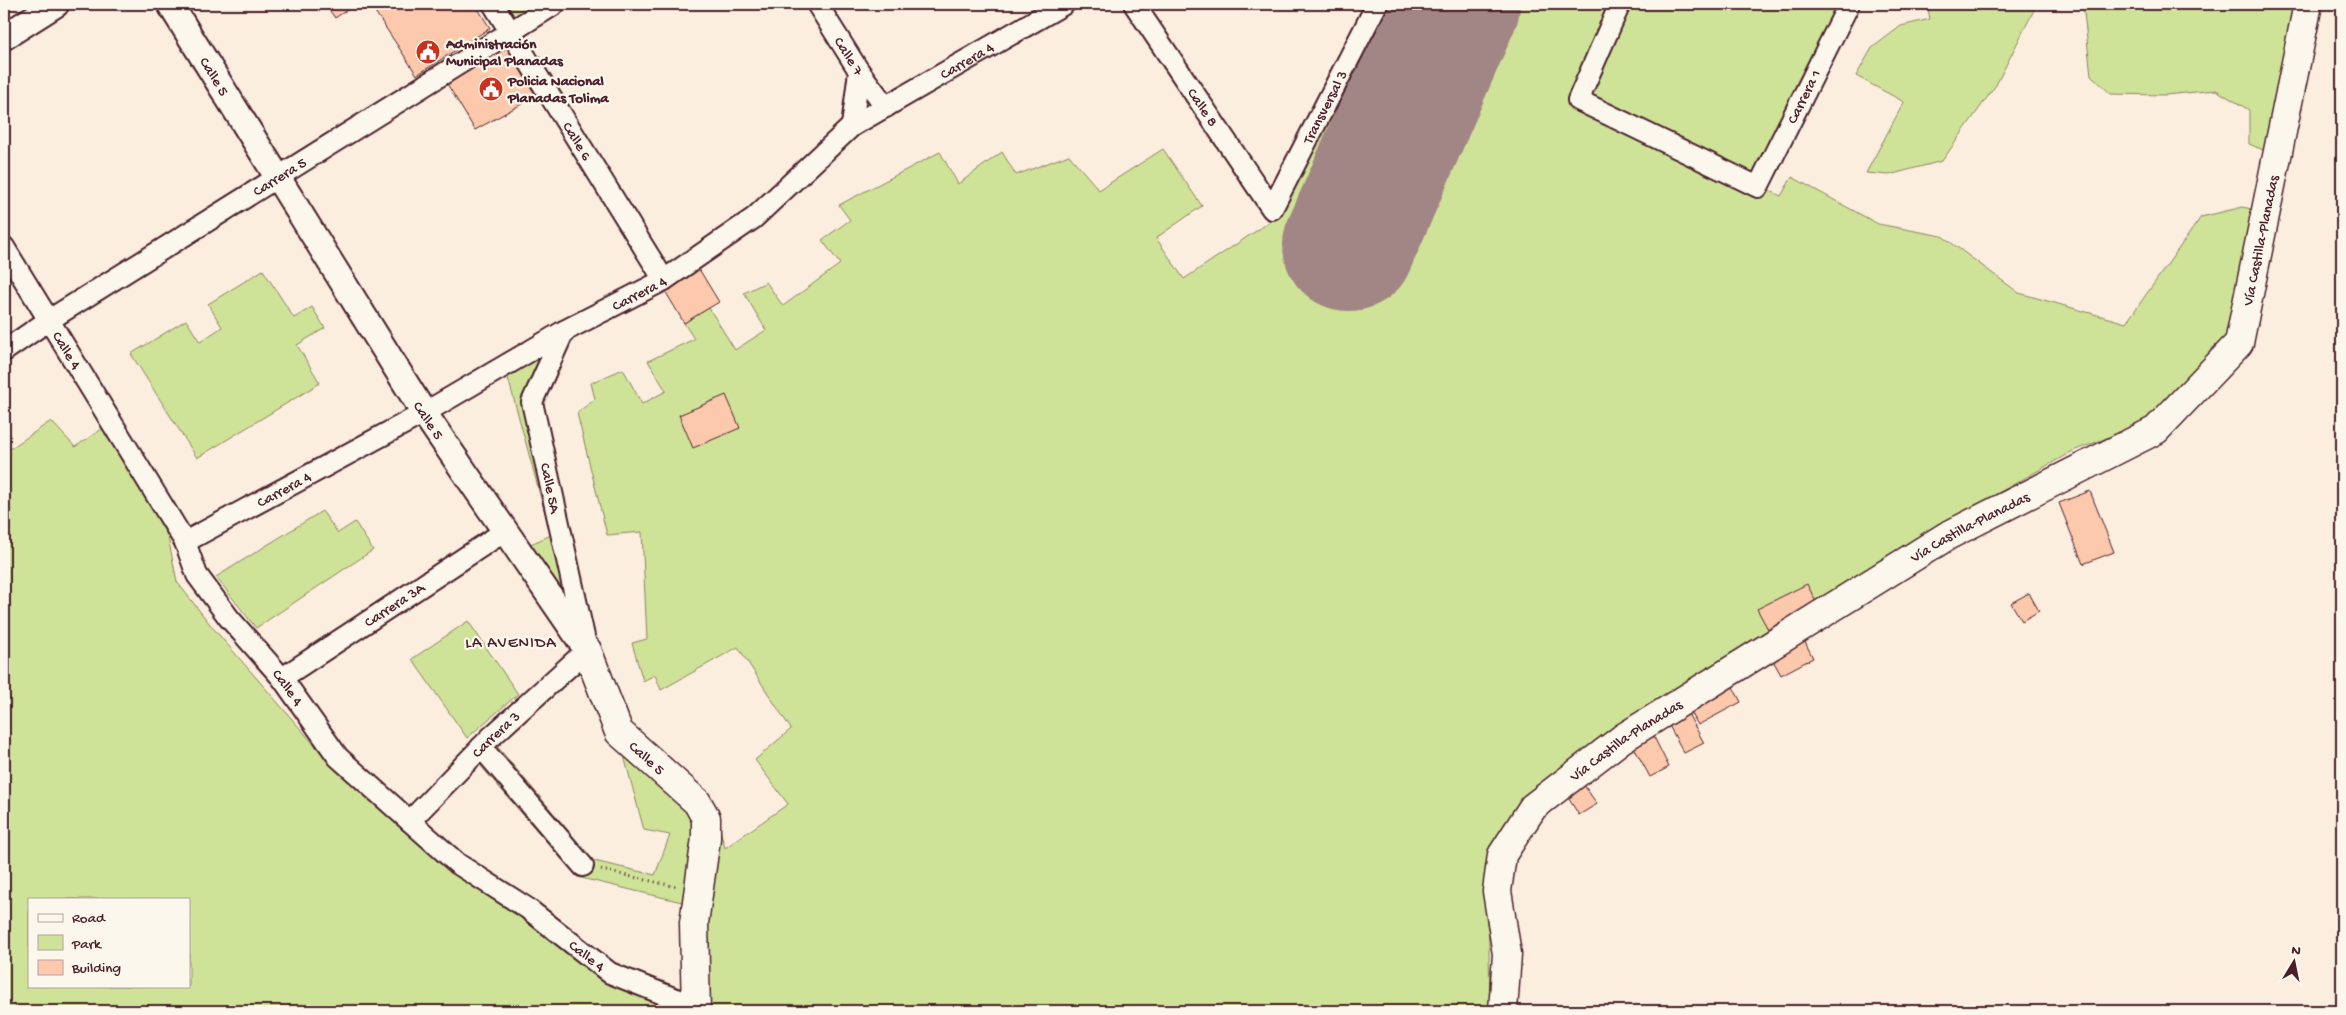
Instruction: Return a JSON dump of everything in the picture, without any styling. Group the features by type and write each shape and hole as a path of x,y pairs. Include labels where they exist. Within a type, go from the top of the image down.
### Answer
{"main road":[{"name":"Vía Castilla-Planadas","path":"1502,1011 1507,954 1497,891 1502,855 1534,808 1623,738 1947,536 2156,430 2239,343 2308,4"},
{"name":"Calle 5","path":"587,650 619,732 697,802 706,818 706,838 697,891"},
{"path":"696,1009 694,923 697,891"}],"street":[{"path":"4,37 56,4"},
{"name":"Calle 5","path":"170,4 280,178 424,413 587,650"},
{"name":"Calle 6","path":"493,4 664,280"},
{"name":"Carrera 5","path":"4,351 49,320 280,178 555,4"},
{"name":"Calle 7","path":"817,4 859,71 886,107"},
{"name":"Carrera 4","path":"185,542 424,413 564,331 664,280 754,218 852,126 1064,4"},
{"name":"Calle 8","path":"1134,4 1272,209"},
{"name":"Transversal 3","path":"1272,209 1377,4"},
{"name":"Carrera 1","path":"1620,4 1578,100 1758,187 1849,4"},
{"path":"852,126 859,71"},
{"name":"Calle 4","path":"4,247 185,542 197,575 229,618 282,678 338,756 458,864 527,908 610,973 696,1009"},
{"name":"Calle 5A","path":"564,331 532,402 587,650"},
{"name":"Carrera 3A","path":"282,678 505,530"},
{"name":"Carrera 3","path":"410,821 481,747 587,650"},
{"path":"481,747 583,866"}],"path":[{"path":"583,866 697,891"}],"green space":[{"path":"506,4 536,4 515,17"},
{"path":"1384,4 1839,4 1761,186 1781,196 1792,177 1878,224 1942,236 2019,293 2126,323 2201,217 2243,207 2262,212 2233,338 2148,422 2073,451 1952,519 1621,728 1526,794 1499,850 1488,891 1490,1011 705,1011 704,923 719,826 725,848 788,804 755,760 791,729 738,647 661,690 655,675 643,681 632,643 647,639 642,532 607,535 577,413 595,399 591,383 623,369 642,404 666,391 648,361 694,339 684,323 709,308 735,350 766,330 744,293 766,282 783,306 840,264 822,240 850,220 839,205 940,152 958,184 1002,152 1016,175 1069,155 1099,190 1163,149 1202,206 1156,238 1184,279 1271,221"},
{"path":"1927,4 2037,4 1996,85 1942,161 1889,175 1866,173 1904,102 1856,76 1872,48 1901,26 1930,19"},
{"path":"2083,4 2302,4 2275,155 2249,144 2249,110 2216,90 2165,95 2111,94 2091,75"},
{"path":"263,270 294,318 312,307 325,328 297,345 320,383 197,458 131,354 186,320 200,342 222,327 208,304"},
{"path":"552,344 523,404 576,624 526,546 551,535 507,374"},
{"path":"51,421 75,447 105,427 168,537 177,582 213,628 324,756 407,827 685,1011 4,1011 4,453"},
{"path":"322,511 338,533 355,522 373,550 256,628 216,577"},
{"path":"468,621 518,694 467,738 412,659"},
{"path":"496,745 594,861 655,875 670,835 644,830 624,756 694,819 686,903 577,877 480,765"}],"building":[{"path":"325,4 356,4 335,18"},
{"name":"Administración Municipal Planadas","path":"370,4 475,4 490,28 417,75"},
{"name":"Policia Nacional Planadas Tolima","path":"505,43 536,96 475,130 446,82"},
{"path":"699,269 719,302 684,323 664,289"},
{"path":"726,395 740,428 693,448 679,415"},
{"path":"2090,491 2114,552 2083,564 2059,503"},
{"path":"1807,584 1818,606 1769,631 1757,609"},
{"path":"2029,593 2039,611 2022,621 2011,603"},
{"path":"1804,640 1813,658 1781,675 1771,657"},
{"path":"1732,685 1741,702 1698,725 1689,708"},
{"path":"1686,710 1704,743 1684,753 1666,720"},
{"path":"1652,733 1669,767 1650,777 1632,744"},
{"path":"1584,785 1597,804 1579,815 1567,796"}],"runway":[{"path":"1349,245 1454,4"}],"place":[{"name":"Administración Municipal Planadas","path":"428,52"},
{"name":"Policia Nacional Planadas Tolima","path":"491,89"}],"district":[{"name":"LA AVENIDA","path":"511,641"}]}
